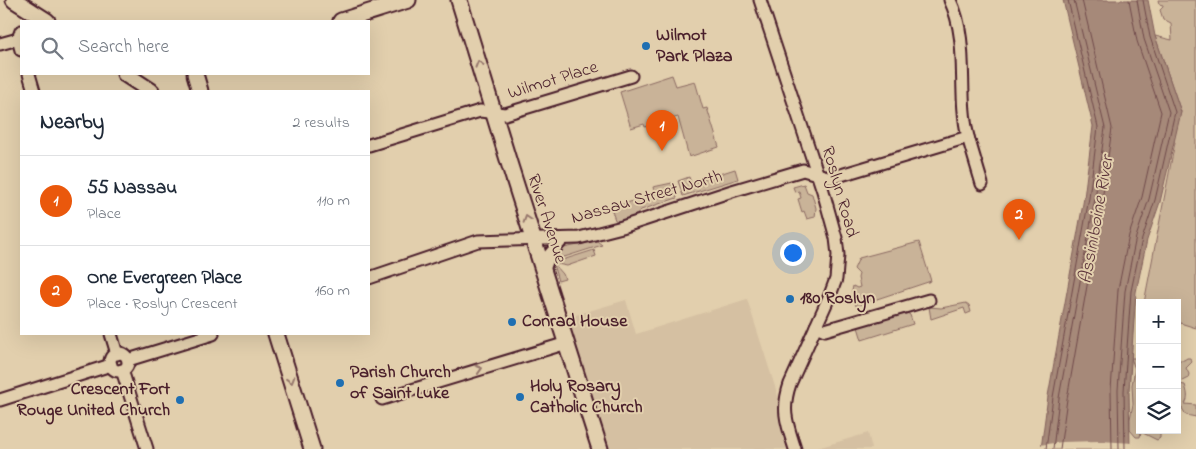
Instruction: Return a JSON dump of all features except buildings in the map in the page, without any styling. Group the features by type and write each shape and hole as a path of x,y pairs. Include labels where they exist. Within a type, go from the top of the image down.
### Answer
{"street":[{"path":"14,0 28,16 43,20"},
{"path":"345,20 408,0"},
{"name":"River Avenue","path":"459,0 600,449"},
{"name":"Roslyn Road","path":"760,0 817,174 836,238 838,255 836,279 786,397 785,416 795,449"},
{"path":"950,0 958,23 964,117 982,184"},
{"path":"0,44 20,40"},
{"path":"29,75 34,90"},
{"path":"126,75 149,90"},
{"path":"195,75 200,90"},
{"name":"Wilmot Place","path":"370,145 480,111 505,114 631,76"},
{"name":"Nassau Street North","path":"370,278 478,241 563,240 579,238 612,230 803,170 831,178 968,137"},
{"path":"543,272 550,254 563,240"},
{"path":"816,326 825,330 929,300"},
{"path":"111,335 117,354"},
{"path":"111,365 117,370 125,365 210,335"},
{"path":"276,335 312,449"},
{"path":"382,399 567,342"},
{"path":"111,365 111,359 117,354"},
{"path":"117,354 122,354 147,449"},
{"path":"0,400 111,365"}],"shaded area":[{"path":"1158,0 1196,0 1196,328 1181,323 1181,299 1145,299 1175,142 1173,141 1181,112 1155,36 1172,40 1171,23 1163,19 1160,10 1163,5 1159,4"},
{"path":"672,75 676,86 695,81 703,109 707,108 719,147 689,157 678,117 645,127 644,124 631,128 620,92"},
{"path":"735,169 738,179 683,196 678,181 689,177 691,183"},
{"path":"672,183 677,198 641,210 631,219 620,222 615,220 611,208 655,194 653,187"},
{"path":"804,184 807,192 812,194 816,208 815,217 807,219 804,211 802,212 798,199 801,198 799,191 795,192 793,187"},
{"path":"597,241 602,245 555,260 553,257 564,248"},
{"path":"919,242 931,281 856,306 852,291 853,286 860,287 859,274 854,269 859,258"},
{"path":"594,250 596,256 567,266 557,264 556,266 565,279 558,281 553,263"},
{"path":"747,299 778,396 785,404 795,449 600,449 559,320 626,300 636,334"},
{"path":"966,303 969,305 971,312 966,314 964,308 931,319 929,307 941,308"},
{"path":"906,312 910,315 913,324 862,340 858,327"},
{"path":"1131,358 1136,358 1136,434 1141,434 1140,437 1136,437 1130,430 1133,404 1132,385 1135,369"},
{"path":"1190,358 1192,362 1186,368 1189,374 1188,378 1181,382 1181,360"},
{"path":"1181,384 1185,385 1187,393 1185,404 1196,405 1196,417 1186,415 1181,406"},
{"path":"868,433 872,449 814,449"},
{"path":"1145,434 1160,434 1160,438 1157,440"}],"water":[{"name":"Assiniboine River","path":"1063,0 1148,0 1155,36 1181,112 1160,202 1147,240 1136,292 1129,391 1130,449 1041,449 1048,396 1084,198 1093,126"}],"pier":[{"path":"1100,441 1133,443 1133,449 1039,449 1039,445"}],"place":[{"name":"Wilmot Park Plaza","path":"646,46"},
{"name":"55 Nassau","path":"662,151"},
{"name":"One Evergreen Place","path":"1019,240"},
{"name":"180 Roslyn","path":"790,299"},
{"name":"Conrad House","path":"512,322"},
{"name":"Parish Church of Saint Luke","path":"340,383"},
{"name":"Holy Rosary Catholic Church","path":"520,397"},
{"name":"Crescent Fort Rouge United Church","path":"180,400"}]}
